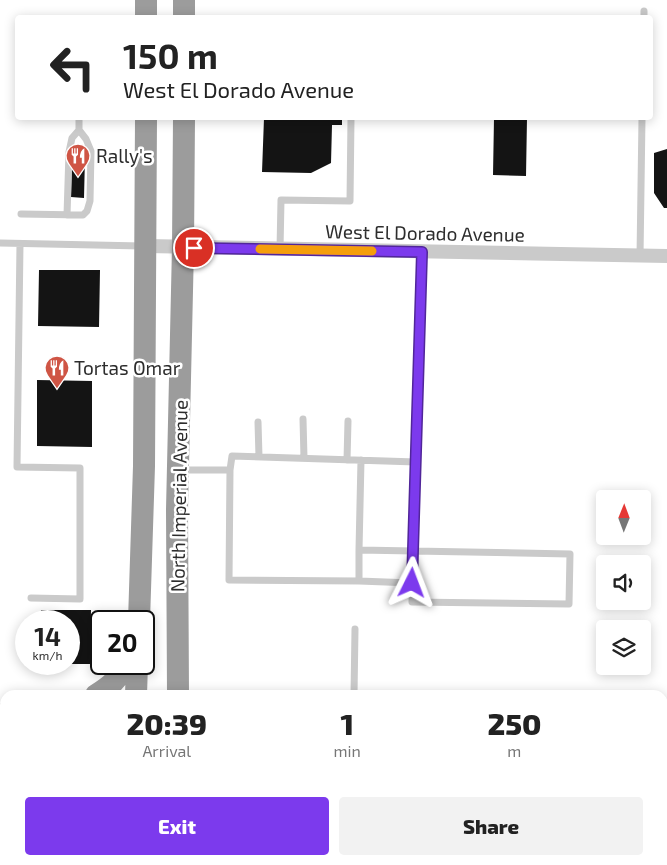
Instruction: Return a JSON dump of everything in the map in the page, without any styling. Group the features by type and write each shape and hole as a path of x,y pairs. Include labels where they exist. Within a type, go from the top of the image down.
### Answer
{"highway":[{"path":"146,0 146,15"},
{"path":"184,0 184,15"},
{"name":"North Imperial Avenue","path":"139,610 144,466 146,120"},
{"name":"North Imperial Avenue","path":"178,690 177,510 184,120"},
{"path":"125,610 126,539 131,505 144,466"},
{"path":"104,690 119,675"},
{"path":"136,690 137,675"}],"street":[{"name":"West El Dorado Avenue","path":"146,246 667,256"}],"lane":[{"path":"67,214 69,152 72,138 78,130 78,120"},
{"path":"280,249 281,200 350,201 351,120"},
{"path":"640,256 642,120"},
{"path":"21,214 83,215 87,211 90,201 91,151 86,139 78,130"},
{"path":"0,243 146,246"},
{"path":"20,244 17,467 80,468 80,599 30,598"},
{"path":"359,550 414,552 570,554 569,604 412,602 414,552 422,252"},
{"path":"303,419 304,458"},
{"path":"347,460 348,421"},
{"path":"258,422 259,457"},
{"path":"412,583 229,580 230,470 232,456 416,462"},
{"path":"359,581 361,460"},
{"path":"178,470 230,470"},
{"path":"354,690 355,629"}],"building":[{"path":"264,120 342,120 342,125 332,125 331,163 311,173 262,172"},
{"path":"494,120 527,120 526,176 493,175"},
{"path":"667,149 667,208 664,208 654,193 654,153"},
{"name":"Rally's","path":"72,157 85,157 84,198 71,197"},
{"path":"39,270 100,270 99,327 38,326"},
{"path":"37,380 92,381 92,447 37,446"},
{"path":"80,610 90,610 90,664 80,664"}],"slow traffic":[{"path":"260,249 372,251"}],"place":[{"name":"Rally's","path":"78,177"},
{"name":"Tortas Omar","path":"57,389"}],"route":[{"path":"194,248 422,252 412,583"}]}
